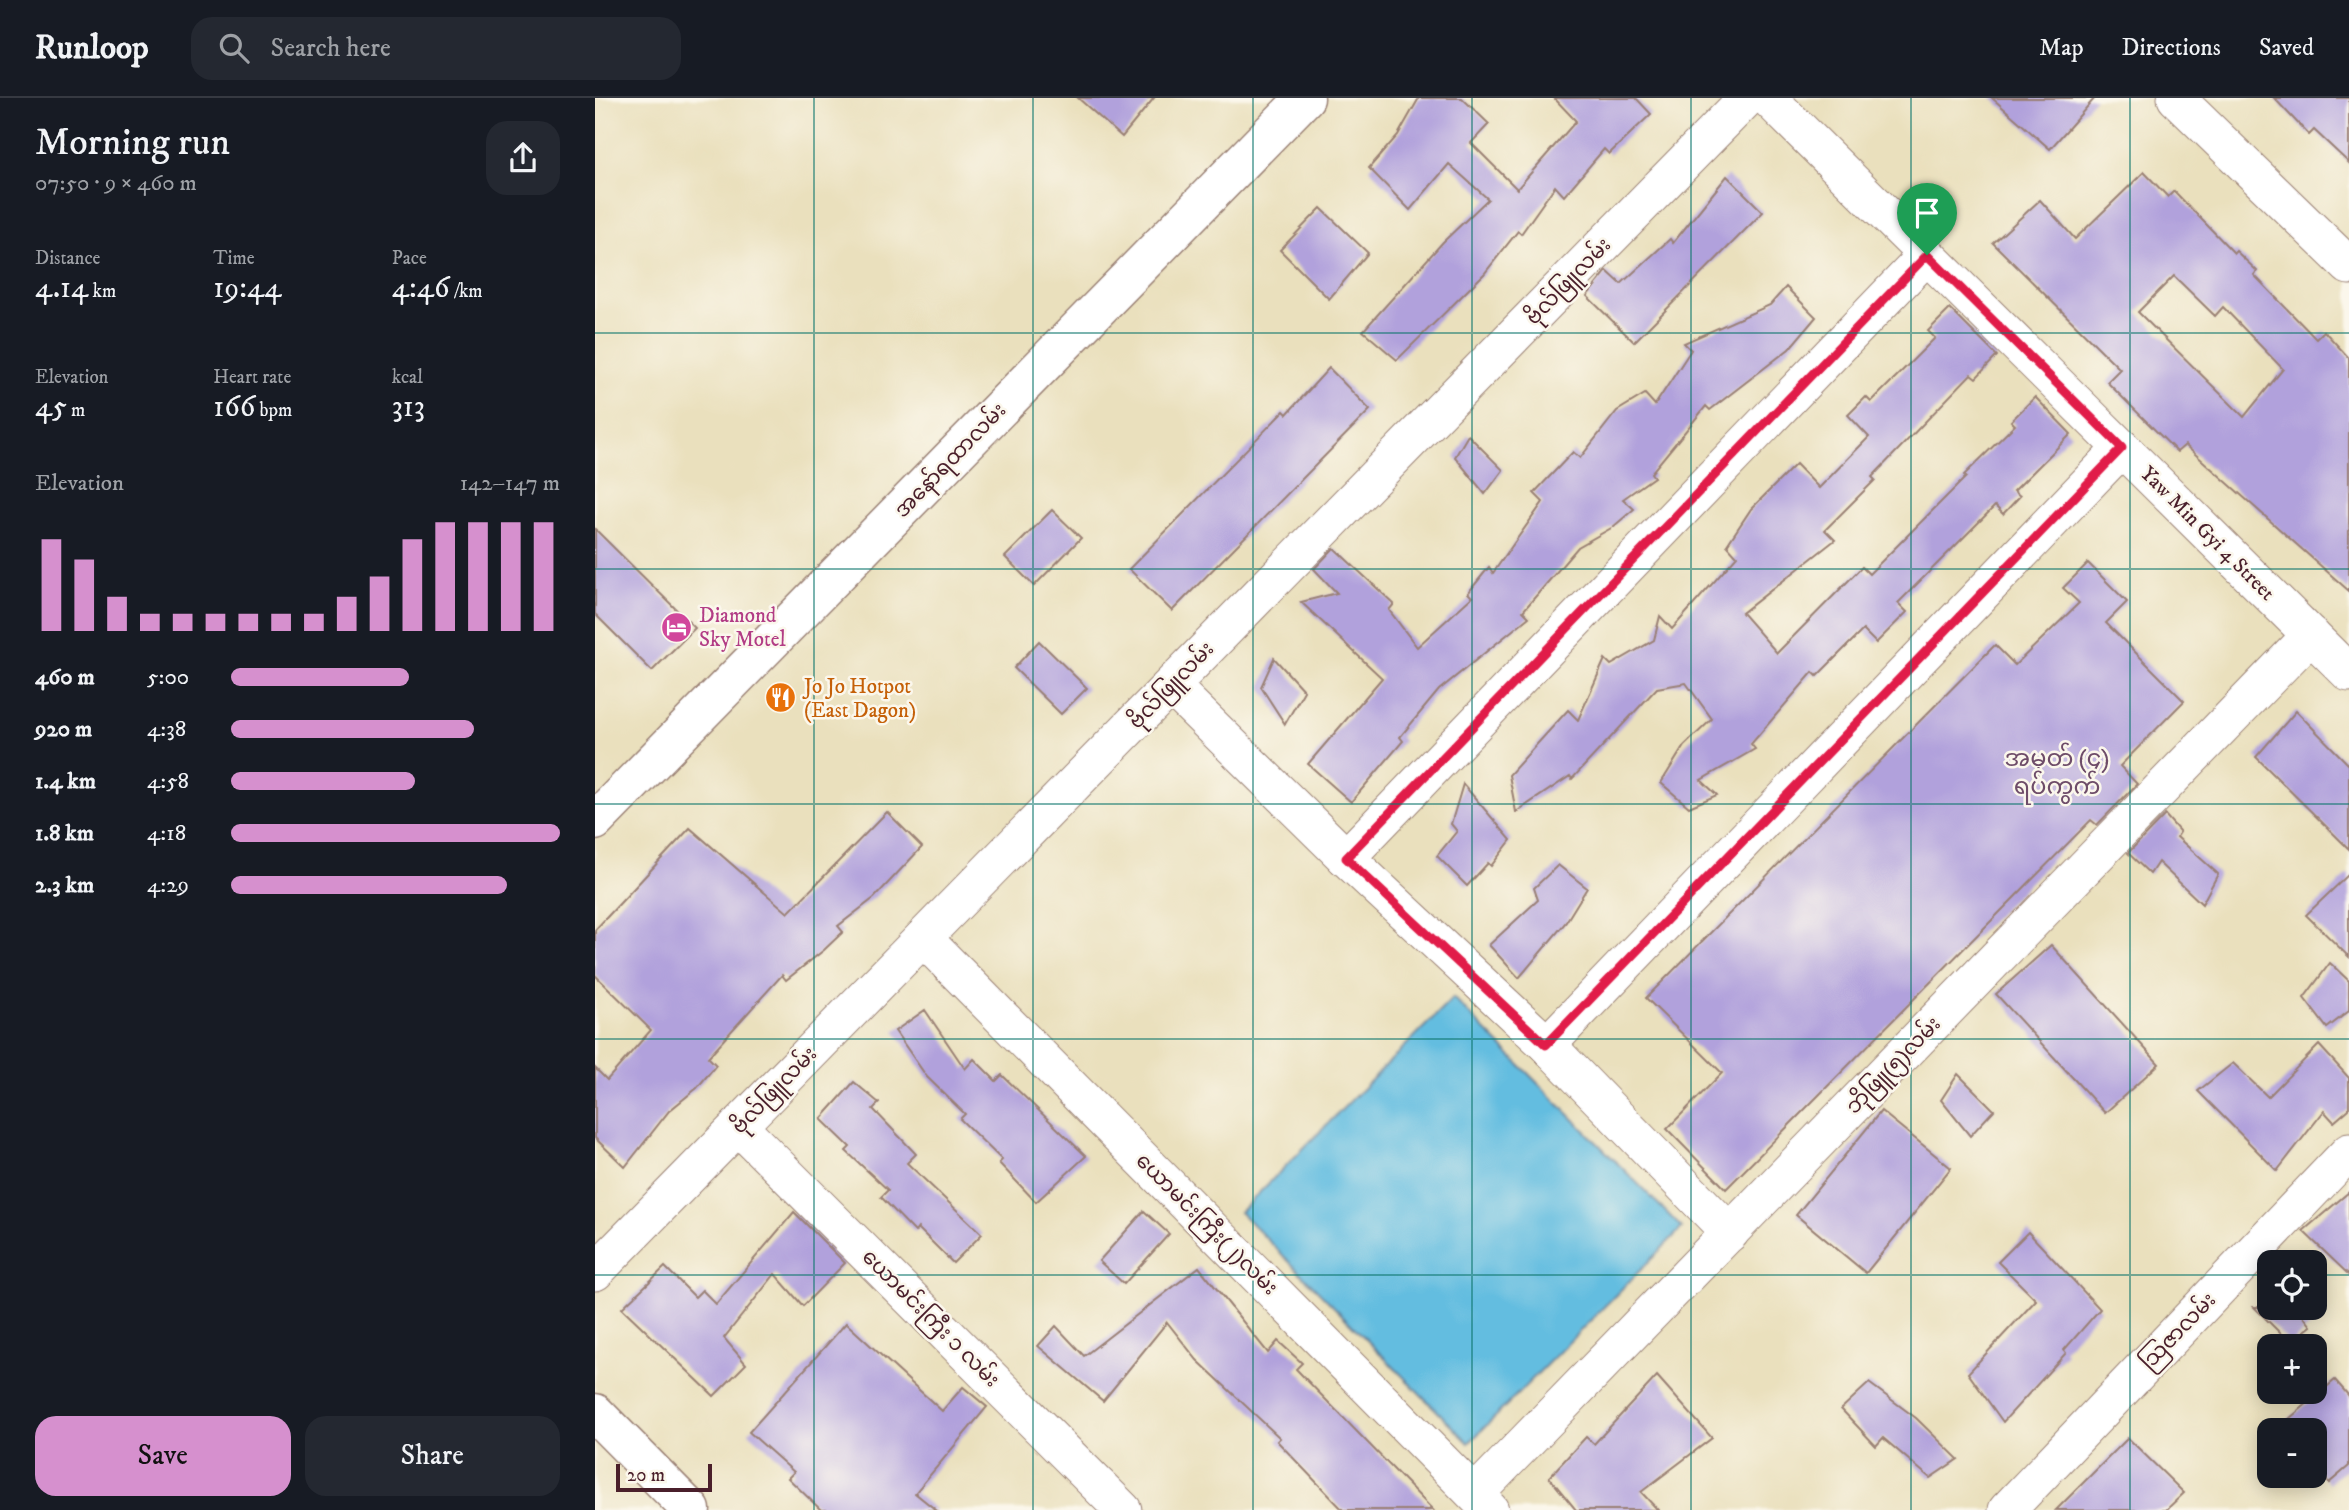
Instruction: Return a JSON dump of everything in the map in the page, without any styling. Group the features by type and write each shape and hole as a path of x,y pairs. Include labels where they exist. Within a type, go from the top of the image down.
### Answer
{"main road":[{"name":"အနော်ရထာလမ်း","path":"595,821 1305,98"},
{"path":"595,1413 691,1510"}],"street":[{"name":"ဗိုလ်ဖြူလမ်း","path":"595,1272 1748,98"},
{"name":"Yaw Min Gyi 4 Street","path":"1768,98 2349,673"},
{"path":"2176,98 2349,265"},
{"path":"1346,858 1927,255"},
{"path":"1546,1045 2122,448"},
{"name":"ဘိုဖြူ(၅)လမ်း","path":"1483,1502 1730,1233 2311,635"},
{"path":"1171,686 1346,858 1546,1045 1730,1233"},
{"name":"ယောမင်းကြီး(၂)လမ်း","path":"923,938 1483,1502"},
{"name":"ယောမင်းကြီး ၁ လမ်း","path":"738,1126 1123,1510"},
{"name":"သြဇာလမ်း","path":"2007,1510 2349,1152"}],"water":[{"path":"1453,998 1682,1228 1469,1443 1240,1212"}],"building":[{"path":"1078,98 1154,98 1122,137"},
{"path":"1419,98 1462,98 1489,124 1471,143 1517,189 1576,121 1554,98 1636,98 1651,114 1609,154 1604,149 1564,196 1555,186 1521,234 1518,231 1484,274 1397,360 1363,331 1443,242 1488,199 1449,164 1410,210 1369,168 1398,135"},
{"path":"1992,98 2095,98 2050,149"},
{"path":"2274,98 2349,98 2349,163 2314,130 2309,135"},
{"path":"2144,172 2168,197 2174,191 2234,253 2236,251 2257,271 2254,275 2316,339 2324,331 2349,358 2349,591 2185,445 2177,452 2107,382 2120,369 1993,243 2040,200 2075,239","holes":["2174,276 2215,316 2223,307 2283,369 2244,417 2138,312"]},
{"path":"1727,176 1763,212 1634,342 1587,296 1607,271 1621,284 1670,239 1673,243"},
{"path":"1321,208 1368,253 1329,299 1280,250"},
{"path":"1786,287 1816,317 1789,349 1710,410 1706,406 1651,473 1654,477 1623,499 1634,509 1613,527 1578,547 1523,611 1529,617 1439,690 1400,737 1403,741 1351,802 1308,764 1382,678 1301,602 1337,593 1314,569 1334,548 1394,604 1389,610 1417,647 1472,597 1468,593 1489,567 1493,573 1543,502 1534,493 1573,452 1580,458 1617,411 1645,394 1655,405 1691,350 1684,343 1770,305"},
{"path":"1950,309 1997,356 1976,378 1971,374 1872,477 1875,480 1825,530 1835,540 1742,613 1777,653 1862,567 1869,574 2015,425 2011,421 2035,397 2071,434 2014,491 2020,496 2003,514 1995,506 1898,603 1907,612 1876,643 1863,630 1817,676 1813,672 1751,744 1755,749 1701,780 1717,795 1689,807 1661,783 1684,746 1712,719 1686,683 1657,688 1572,779 1570,776 1516,812 1509,775 1568,710 1578,720 1605,659 1611,665 1654,640 1660,616 1672,629 1737,556 1727,545 1751,509 1796,464 1819,488 1869,437 1848,415 1866,397 1871,402 1935,338 1928,331"},
{"path":"1329,368 1370,410 1172,611 1129,569 1284,411 1287,414"},
{"path":"1468,435 1503,470 1485,494 1455,457"},
{"path":"1052,510 1081,538 1034,586 1005,557"},
{"path":"595,529 695,628 652,671 595,614"},
{"path":"2088,563 2127,602 2106,623 2184,701 2120,766 2137,784 2097,825 2091,820 1726,1189 1667,1129 1722,1073 1646,998 1995,645 2015,665 2079,603 2063,588"},
{"path":"1039,641 1087,688 1061,714 1014,668"},
{"path":"1274,658 1304,691 1285,724 1261,687"},
{"path":"2296,711 2349,765 2349,849 2256,757"},
{"path":"1463,784 1511,840 1491,866 1488,863 1467,886 1437,856 1457,831 1451,824"},
{"path":"887,812 922,847 874,898 838,926 843,932 824,950 786,980 782,975 708,1057 716,1065 697,1088 669,1111 625,1167 595,1138 595,1068 607,1080 651,1030 595,975 595,930 690,828 788,913"},
{"path":"2165,815 2180,832 2177,837 2218,874 2202,904 2158,862 2150,874 2128,853"},
{"path":"1558,865 1587,888 1566,922 1519,978 1489,945 1538,900 1534,888"},
{"path":"2349,874 2349,957 2306,915"},
{"path":"2051,945 2159,1064 2105,1113 1996,994"},
{"path":"2330,963 2349,981 2349,1011 2327,1028 2304,998"},
{"path":"925,1010 965,1069 974,1059 996,1081 1002,1075 1086,1156 1036,1202 999,1163 1002,1160 960,1119 965,1114 927,1077 895,1031"},
{"path":"2319,1045 2349,1078 2349,1109 2334,1122 2324,1111 2277,1171 2198,1091 2233,1063 2268,1097"},
{"path":"1958,1074 1994,1110 1970,1136 1941,1100"},
{"path":"854,1082 879,1103 873,1109 916,1154 907,1163 982,1234 953,1263 918,1228 915,1232 881,1197 888,1190 846,1151 850,1147 821,1119"},
{"path":"1881,1111 1951,1168 1866,1273 1796,1215"},
{"path":"2349,1192 2349,1275 2327,1254 2327,1250 2323,1250 2303,1231"},
{"path":"1144,1211 1169,1234 1124,1284 1099,1261"},
{"path":"794,1212 845,1263 803,1306 775,1274 724,1338 746,1364 714,1396 622,1308 665,1267 695,1297 702,1290 716,1304"},
{"path":"2028,1232 2100,1309 2064,1350 2066,1353 2003,1422 1968,1373 2036,1300 1998,1262"},
{"path":"1199,1267 1268,1353 1278,1341 1302,1363 1296,1369 1433,1510 1343,1510 1277,1441 1280,1438 1197,1360 1167,1322 1103,1401 1038,1346 1056,1326 1084,1356"},
{"path":"2267,1320 2306,1320 2311,1326 2301,1334 2281,1334"},
{"path":"846,1323 942,1411 963,1387 987,1407 915,1493 936,1510 821,1510 788,1478 794,1472 749,1432"},
{"path":"1657,1376 1712,1438 1641,1492 1658,1510 1576,1510 1549,1477 1586,1437 1594,1444"},
{"path":"2335,1380 2349,1396 2349,1466 2329,1483 2327,1418 2290,1418 2307,1404 2327,1404 2327,1387"},
{"path":"1869,1383 1916,1418 1958,1459 1930,1478 1883,1438 1876,1446 1841,1409"},
{"path":"2128,1438 2184,1493 2166,1510 2056,1510"}],"place":[{"name":"Diamond Sky Motel","path":"676,627"},
{"name":"Jo Jo Hotpot (East Dagon)","path":"781,698"}],"district":[{"name":"အမှတ် (၄) ရပ်ကွက်","path":"2057,772"}],"route":[{"path":"1927,255 2122,448 1546,1045 1346,858 1927,255"}]}
